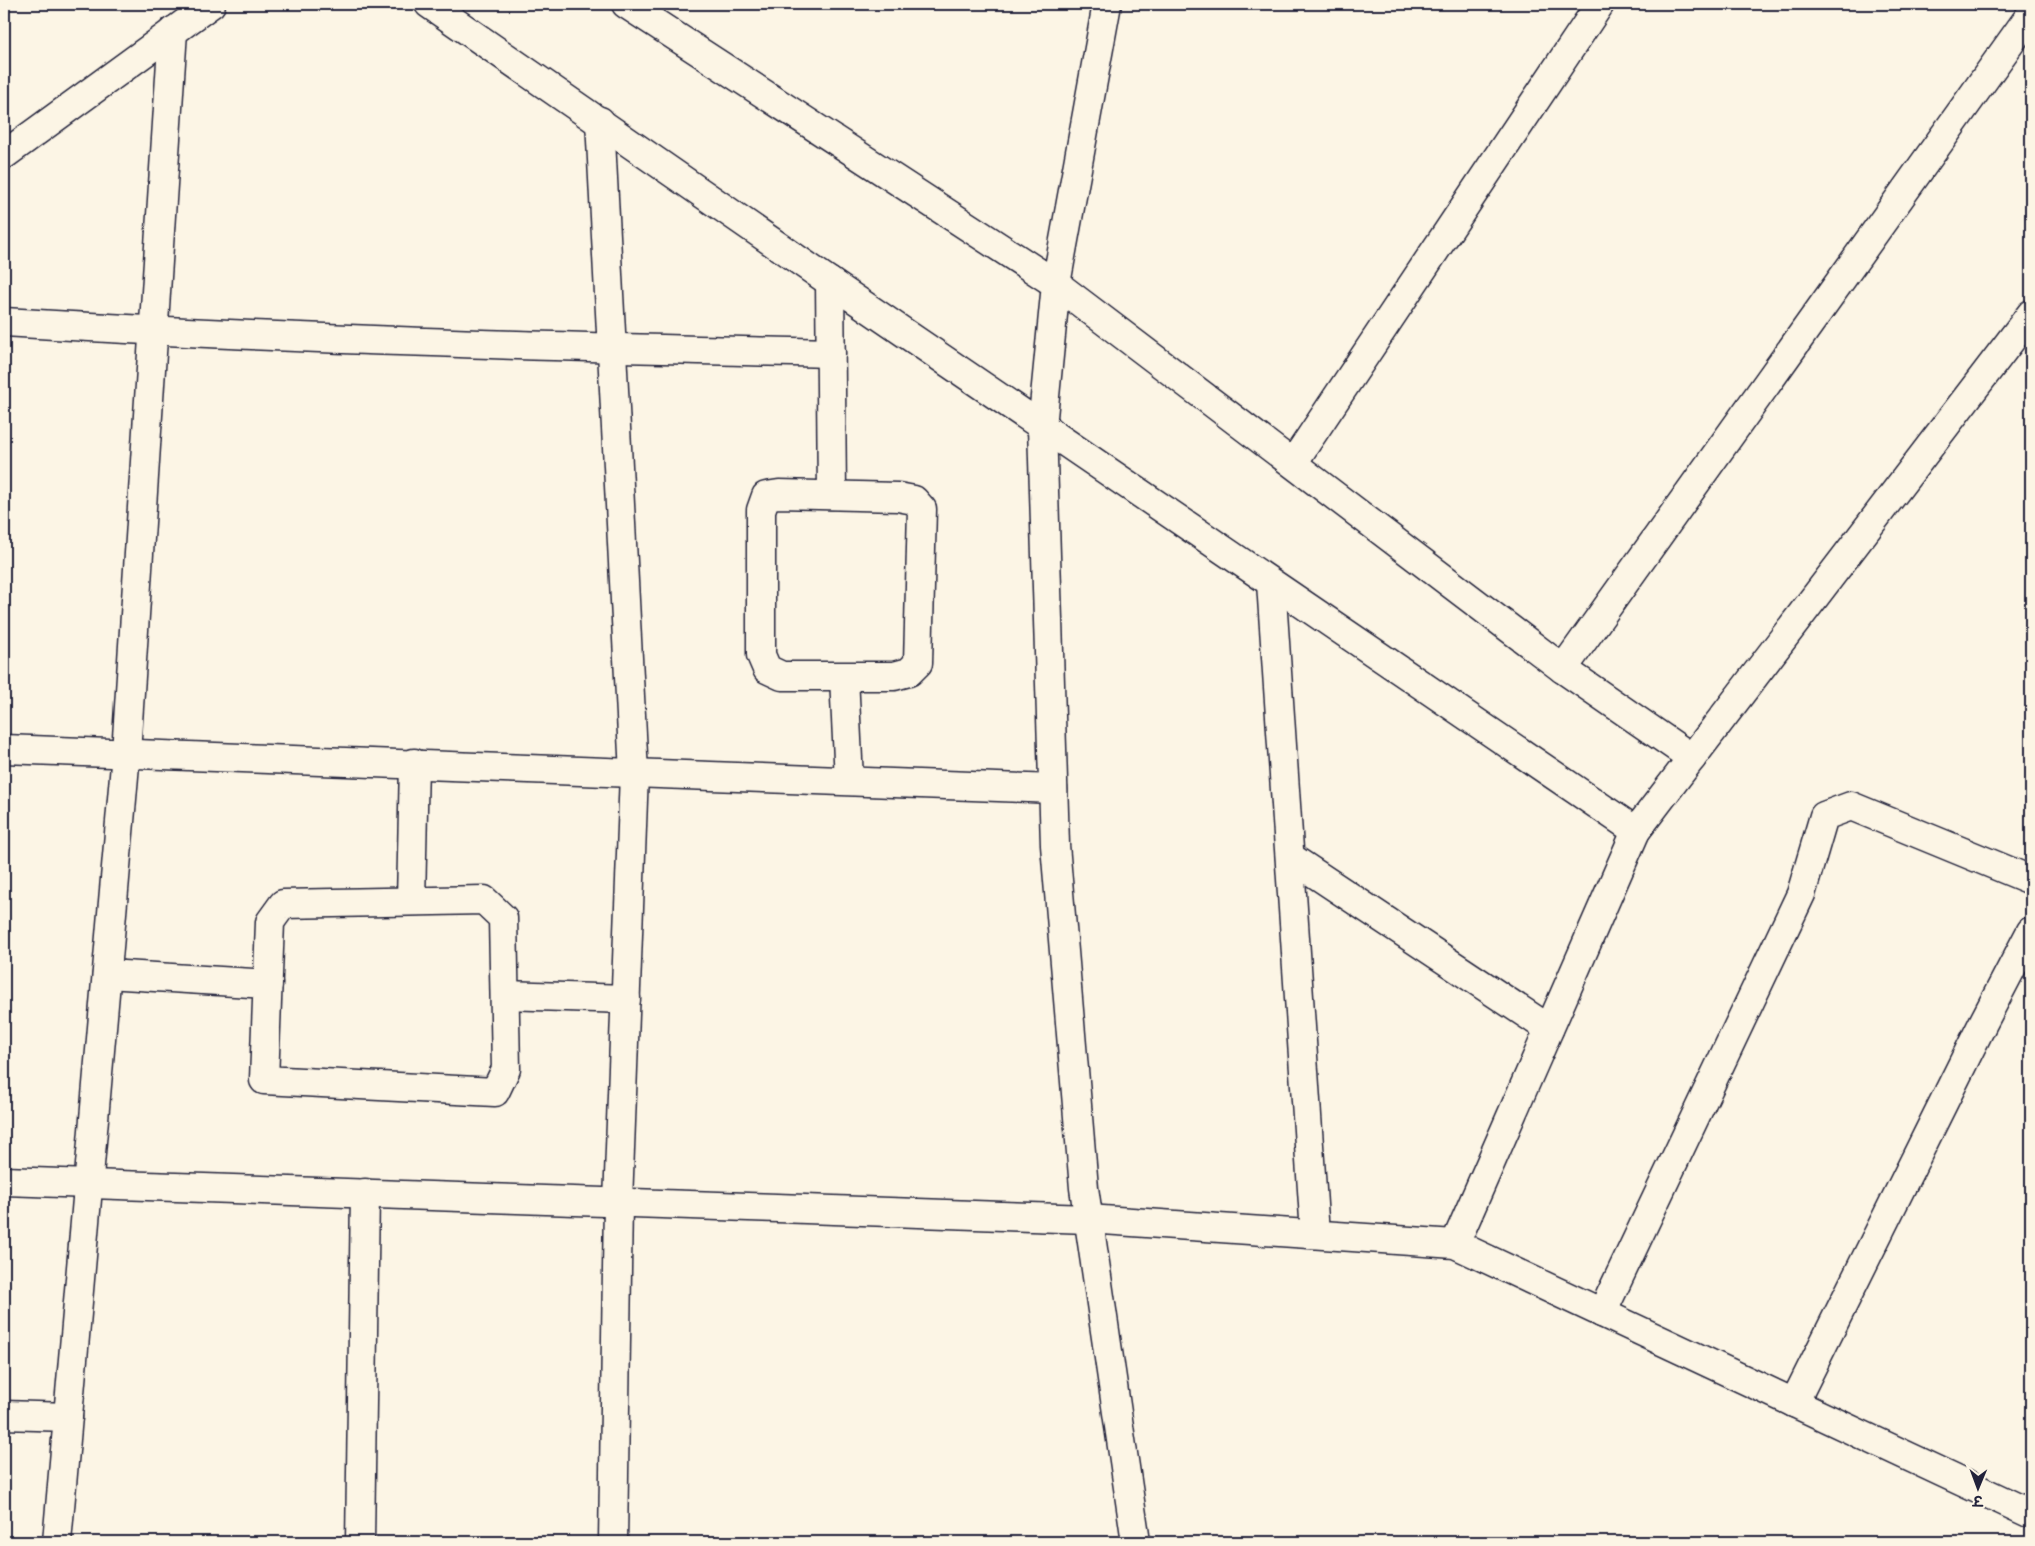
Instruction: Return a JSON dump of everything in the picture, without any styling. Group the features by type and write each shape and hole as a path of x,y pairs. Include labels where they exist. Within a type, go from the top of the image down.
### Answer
{"street":[{"path":"4,156 211,4"},
{"path":"429,4 830,282 1636,831"},
{"path":"626,4 1056,284 1563,669 1692,758"},
{"path":"1107,4 1056,284 1042,427 1055,846 1084,1188 1136,1542"},
{"path":"1293,464 1600,4"},
{"path":"1563,669 2031,14"},
{"path":"57,1542 126,754 173,32"},
{"path":"600,121 634,773 618,1202 613,1542"},
{"path":"830,282 832,495"},
{"path":"1454,1244 1636,831 2031,314"},
{"path":"4,322 154,331 612,348 831,353"},
{"path":"779,494 898,498 914,500 922,509 918,663 909,672 894,676 844,677 782,676 767,669 761,655 761,510 766,496 779,494"},
{"path":"1272,583 1315,1234"},
{"path":"844,677 849,780"},
{"path":"4,749 414,763 1053,789"},
{"path":"411,902 414,763"},
{"path":"1602,1313 1801,894 1824,816 1852,806 2031,880"},
{"path":"1290,857 1549,1029"},
{"path":"484,900 504,918 506,1069 495,1092 264,1080 268,984 270,922 283,904 484,900"},
{"path":"1794,1403 1974,1041 2031,931"},
{"path":"107,974 268,984"},
{"path":"505,995 626,999"},
{"path":"4,1181 1088,1219 1454,1244 2031,1514"},
{"path":"360,1542 365,1193"},
{"path":"4,1415 68,1417"}]}
